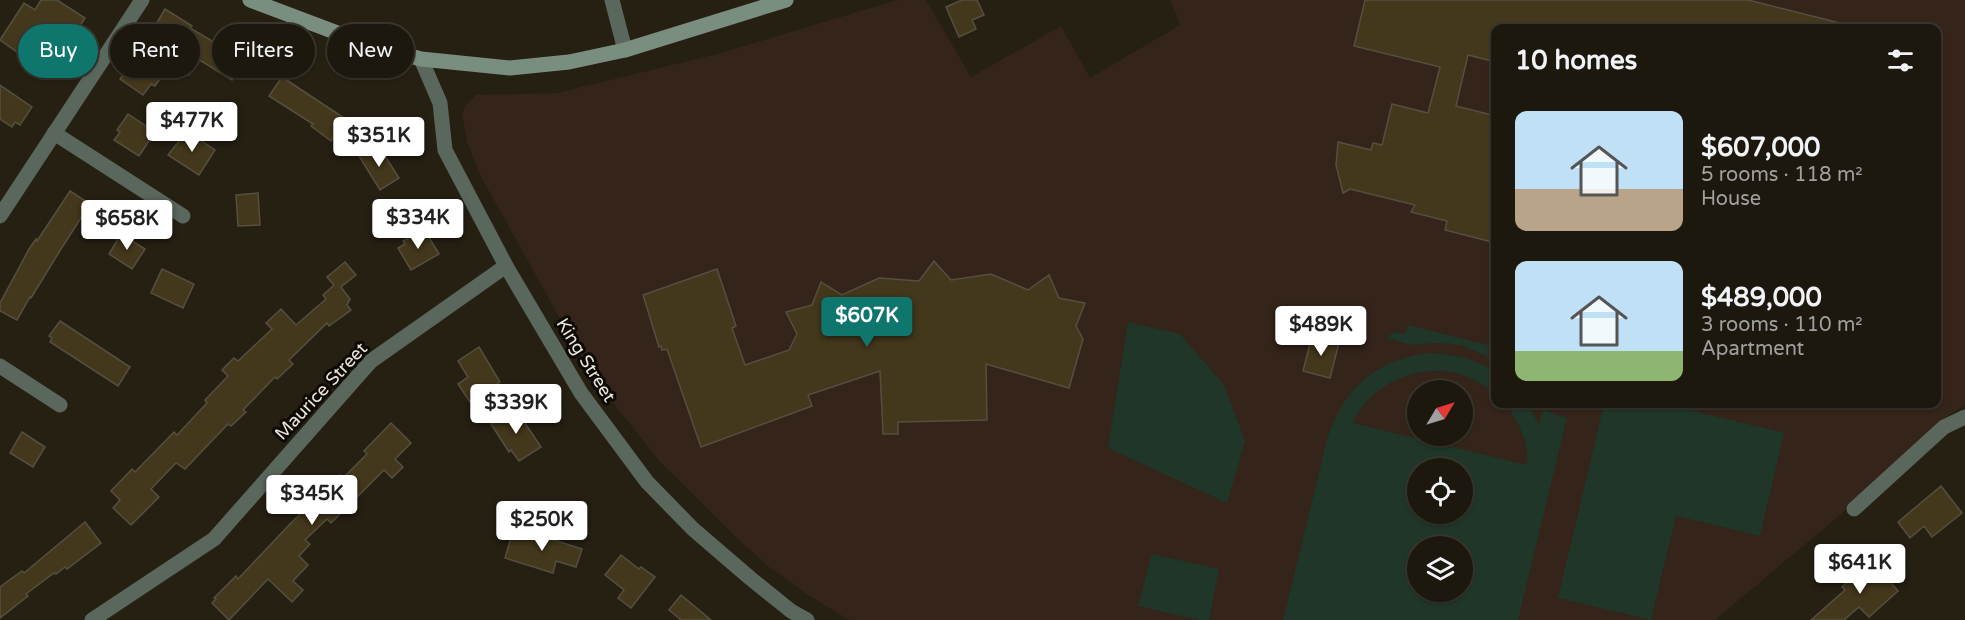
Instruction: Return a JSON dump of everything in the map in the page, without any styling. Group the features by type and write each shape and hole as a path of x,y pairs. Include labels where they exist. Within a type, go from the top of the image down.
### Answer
{"main road":[{"path":"250,0 364,44 421,59 510,68 569,62 625,50 786,0"}],"street":[{"path":"0,216 142,0"},
{"path":"612,0 625,50"},
{"name":"King Street","path":"421,59 440,103 445,150 507,266 580,393 647,482 693,529 788,615 807,620"},
{"path":"54,132 183,216"},
{"name":"Maurice Street","path":"92,620 214,539 370,361 507,266"},
{"path":"0,366 60,405"},
{"path":"1854,509 1944,427 1965,417"}],"shaded area":[{"path":"897,0 926,0 971,77 1061,26 1090,78 1180,25 1170,0 1965,0 1965,405 1941,420 1840,515 1715,620 849,620 808,595 769,567 737,538 659,461 592,376 480,175 467,142 462,114 465,106 476,95 557,93 721,53"}],"green space":[{"path":"1128,322 1180,334 1224,385 1245,441 1227,503 1108,448"},
{"path":"1408,325 1491,346 1491,358 1461,345 1436,343 1411,345 1386,338 1394,332 1405,334"},
{"path":"1424,353 1461,357 1491,369 1491,391 1469,378 1443,371 1412,374 1383,387 1371,397 1353,423 1407,436 1407,446 1448,446 1527,465 1522,433 1508,408 1530,408 1539,425 1543,410 1567,418 1518,620 1283,620 1328,436 1343,404 1364,380 1376,371 1406,357"},
{"path":"1603,408 1681,408 1784,433 1760,536 1676,516 1651,620 1558,598"},
{"path":"1152,554 1219,569 1209,620 1199,620 1138,606"}],"building":[{"path":"41,0 57,0 85,18 81,24 18,24 18,53 0,40 24,3 35,10"},
{"path":"962,0 977,0 984,15 972,20 976,29 959,37 946,7"},
{"path":"1365,0 1748,0 1840,23 1491,24 1491,61 1468,55 1456,106 1491,115 1491,242 1445,230 1447,221 1411,212 1415,205 1350,189 1343,193 1336,165 1338,142 1371,150 1373,143 1382,145 1392,104 1428,113 1440,67 1354,46"},
{"path":"165,9 189,24 156,24"},
{"path":"200,34 212,41 212,68 200,60"},
{"path":"161,78 155,86 151,84 143,95 120,79"},
{"path":"284,78 347,120 331,141 311,126 313,124 269,96"},
{"path":"0,85 32,107 20,125 15,122 12,127 0,119"},
{"path":"128,114 155,132 139,156 114,140 120,132 117,130"},
{"path":"187,131 215,150 199,175 168,155"},
{"path":"374,146 377,151 382,151 399,178 380,190 359,156"},
{"path":"70,191 90,204 17,320 0,311 0,303 29,249 36,239 37,241"},
{"path":"258,193 260,225 238,226 236,195"},
{"path":"424,229 439,254 411,270 398,248 405,244 403,241"},
{"path":"121,234 145,249 132,269 109,254"},
{"path":"934,261 951,280 991,274 1028,290 1049,275 1059,298 1085,303 1076,326 1083,339 1069,388 986,364 987,420 898,422 898,434 883,434 880,371 808,395 812,406 701,447 667,349 662,350 661,346 659,347 643,295 717,269 736,326 732,328 745,365 789,350 797,334 786,312 812,305 821,282 842,295 879,278 919,281"},
{"path":"345,262 356,275 341,287 350,299 347,305 351,310 329,326 327,323 289,360 293,364 277,379 275,377 243,410 246,412 231,426 228,424 185,469 176,463 151,489 159,497 131,525 113,508 120,500 111,491 132,469 135,472 174,432 177,435 207,403 205,400 228,376 222,370 234,358 238,361 272,329 266,323 281,309 296,325 326,299 323,295 334,285 327,277"},
{"path":"162,269 194,284 183,308 151,293"},
{"path":"60,321 130,367 118,386 50,342 52,338 49,336"},
{"path":"1312,336 1339,343 1330,378 1303,371"},
{"path":"479,347 500,382 470,402 458,384 468,377 458,361"},
{"path":"515,408 541,447 519,461 511,450 509,452 491,424"},
{"path":"391,423 411,443 395,459 403,467 392,478 384,470 331,523 327,519 305,540 310,544 299,556 308,565 293,581 303,590 292,602 268,579 229,620 212,603 216,599 214,598 236,576 238,579 340,475 343,478 367,454 364,451"},
{"path":"22,432 45,447 33,467 10,453"},
{"path":"1941,486 1962,513 1932,537 1924,526 1910,538 1898,522"},
{"path":"85,522 101,543 67,569 65,567 56,574 54,573 0,618 0,587 22,571 24,573"},
{"path":"512,534 533,540 535,534 582,549 576,567 556,561 553,573 505,558"},
{"path":"621,555 639,569 641,567 655,577 631,608 618,598 624,590 605,575"},
{"path":"1869,563 1877,567 1898,591 1869,617 1859,607 1844,620 1811,620 1845,590 1842,587 1847,582 1846,575 1854,576"},
{"path":"681,595 711,620 681,620 669,610"}]}
